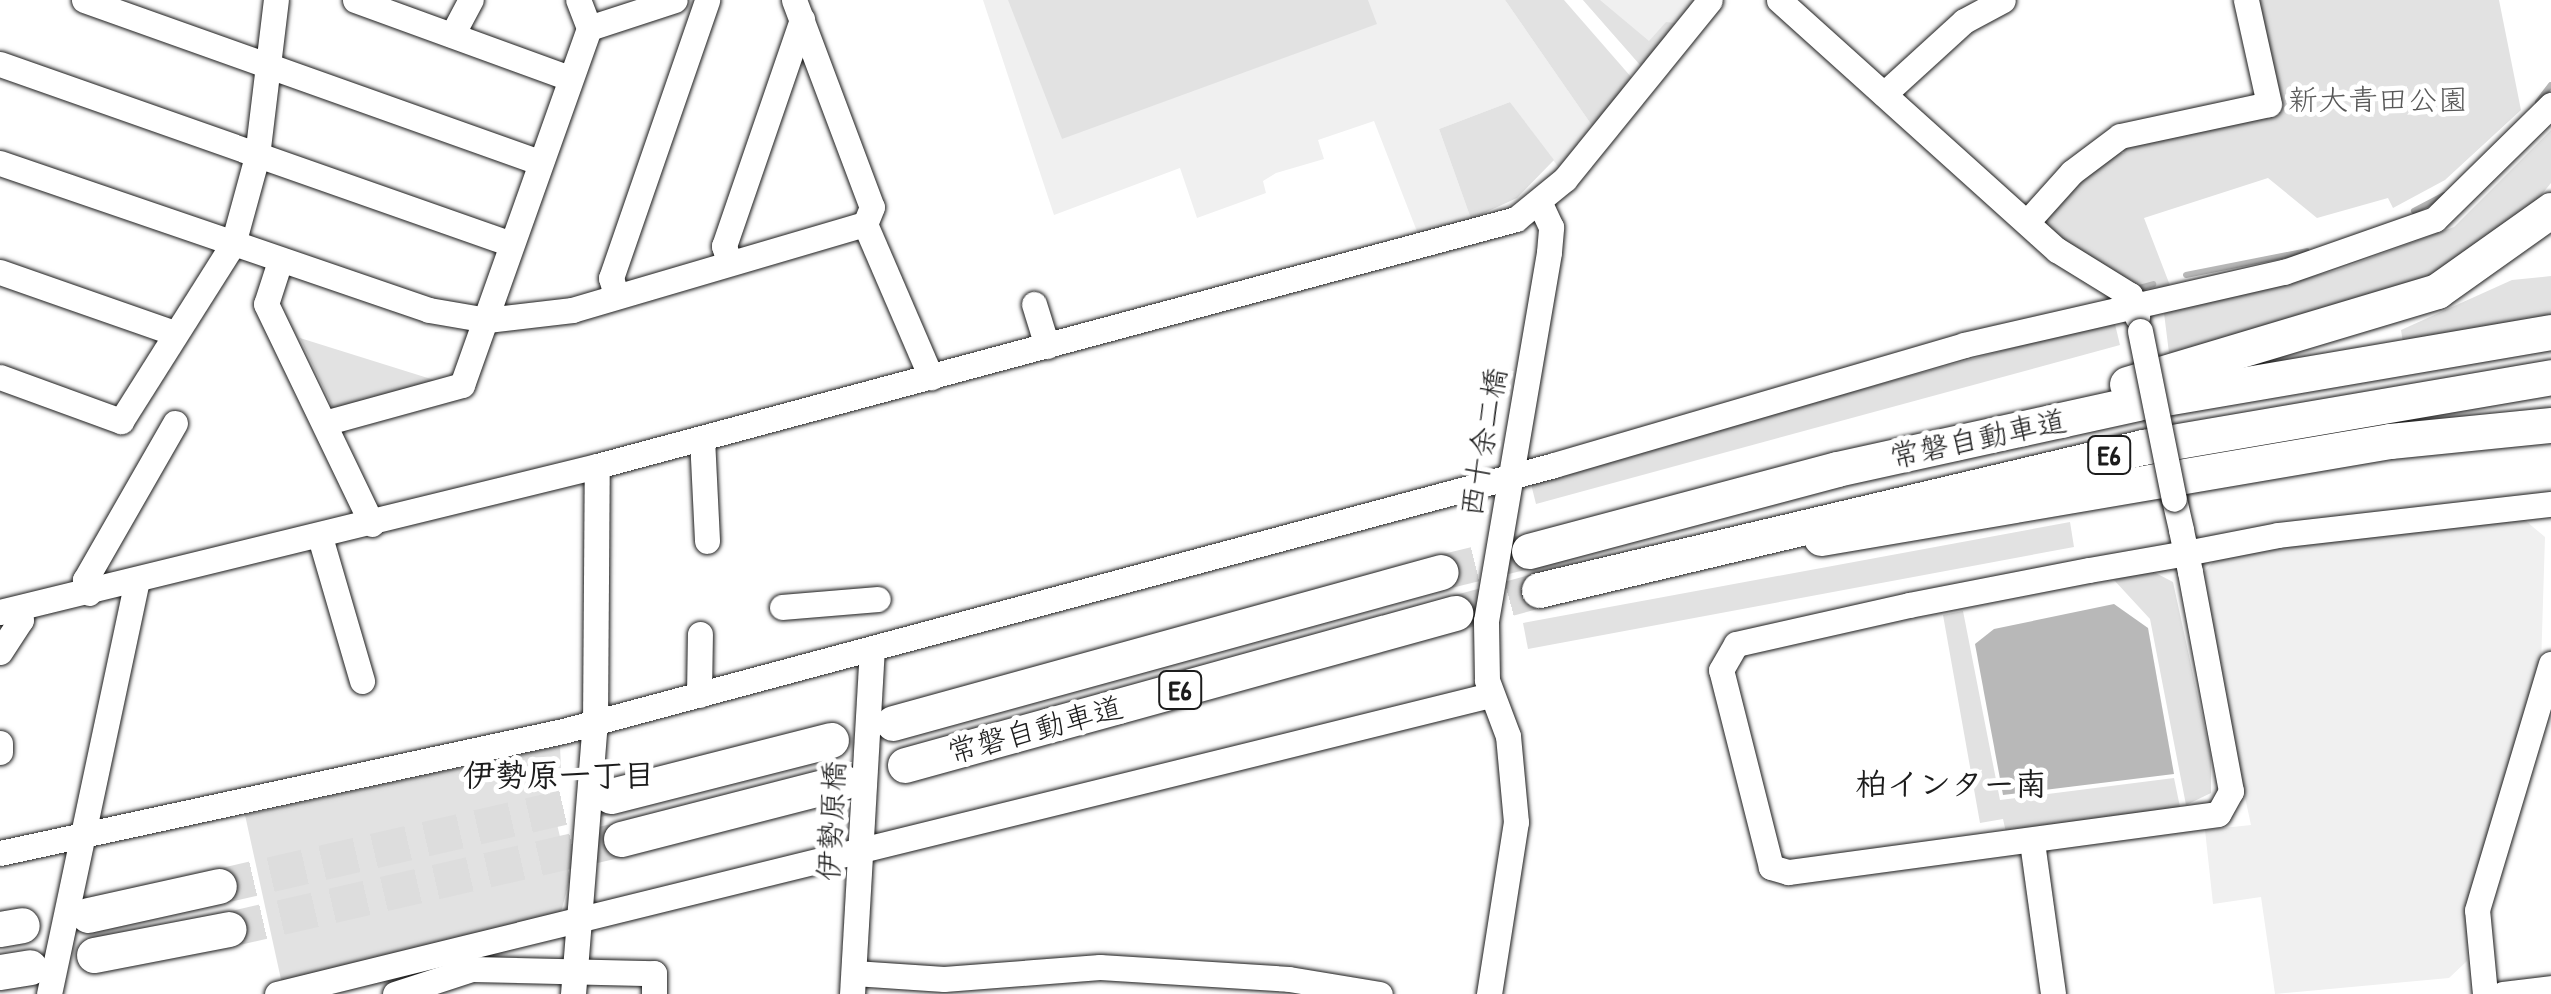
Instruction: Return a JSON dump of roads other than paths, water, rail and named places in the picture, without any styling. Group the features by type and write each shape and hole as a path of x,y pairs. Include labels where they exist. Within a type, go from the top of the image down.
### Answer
{"highway":[{"path":"1836,469 2377,315 2490,260 2551,210"},
{"name":"常磐自動車道","path":"1529,551 1836,469 2136,403 2551,332"},
{"name":"常磐自動車道","path":"1539,590 2144,447 2551,377"},
{"path":"1671,556 1924,526 2390,441 2551,425"},
{"name":"常磐自動車道","path":"893,723 1441,572"},
{"name":"常磐自動車道","path":"905,765 1455,613"},
{"path":"611,796 831,740"},
{"path":"621,839 842,782"},
{"path":"88,915 219,886"},
{"path":"94,955 229,929"}],"street":[{"path":"84,0 540,162"},
{"path":"0,378 121,420 233,244 257,156 276,0"},
{"path":"452,35 471,0"},
{"path":"328,422 462,385 589,28 578,0"},
{"path":"589,28 675,0"},
{"path":"616,295 612,278 707,0"},
{"path":"10,610 372,524 1466,234 1540,203 1710,0"},
{"path":"1779,0 2028,222 2134,304 2186,552 2231,792 2226,806 2195,820 1788,872 1770,867 1721,670 1724,654 1752,637 2186,552 2551,505"},
{"path":"1884,94 1939,40 2003,0"},
{"path":"2028,222 2072,172 2120,136 2269,104 2246,0"},
{"path":"365,2 569,78"},
{"path":"728,262 724,246 798,9"},
{"path":"798,9 872,207 865,224 931,376"},
{"path":"0,64 511,244"},
{"path":"0,853 594,722 872,650 2134,304 2284,272 2435,219 2551,104"},
{"path":"0,163 429,310 487,320 572,310 865,224"},
{"name":"西十余二橋","path":"1489,994 1516,822 1508,736 1491,695 1486,621 1549,252 1552,228 1540,203"},
{"path":"280,261 266,304 328,422 372,524"},
{"path":"0,272 174,333"},
{"path":"1034,304 1046,346"},
{"path":"89,593 86,580 175,423"},
{"path":"702,438 706,542"},
{"path":"573,984 594,722 596,466"},
{"path":"320,537 362,681"},
{"path":"26,978 86,835 136,581"},
{"path":"782,607 878,599"},
{"path":"0,652 21,620 10,610"},
{"path":"699,695 700,634"},
{"name":"伊勢原橋","path":"853,983 872,650"},
{"path":"2484,994 2477,910 2551,664"},
{"path":"395,994 477,971 578,925 1491,695"},
{"path":"0,743 0,752"},
{"path":"2032,842 2053,994"},
{"path":"853,983 1100,967 1202,983 1380,994"},
{"path":"277,994 477,971 573,984 654,973 654,994"},
{"path":"2503,994 2551,988"}],"waterway":[{"path":"2538,102 2551,85"},
{"path":"2414,211 2444,195"},
{"path":"2186,275 2307,251"},
{"path":"2136,289 2153,284"}],"tunnel":[{"path":"1441,572 1527,551"},
{"path":"1458,612 1539,590"},
{"path":"219,886 611,796"},
{"path":"229,929 621,839"}],"district":[{"name":"伊勢原一丁目","path":"559,775"},
{"name":"柏インター南","path":"1951,784"}],"park label":[{"name":"新大青田公園","path":"2378,99"}]}
